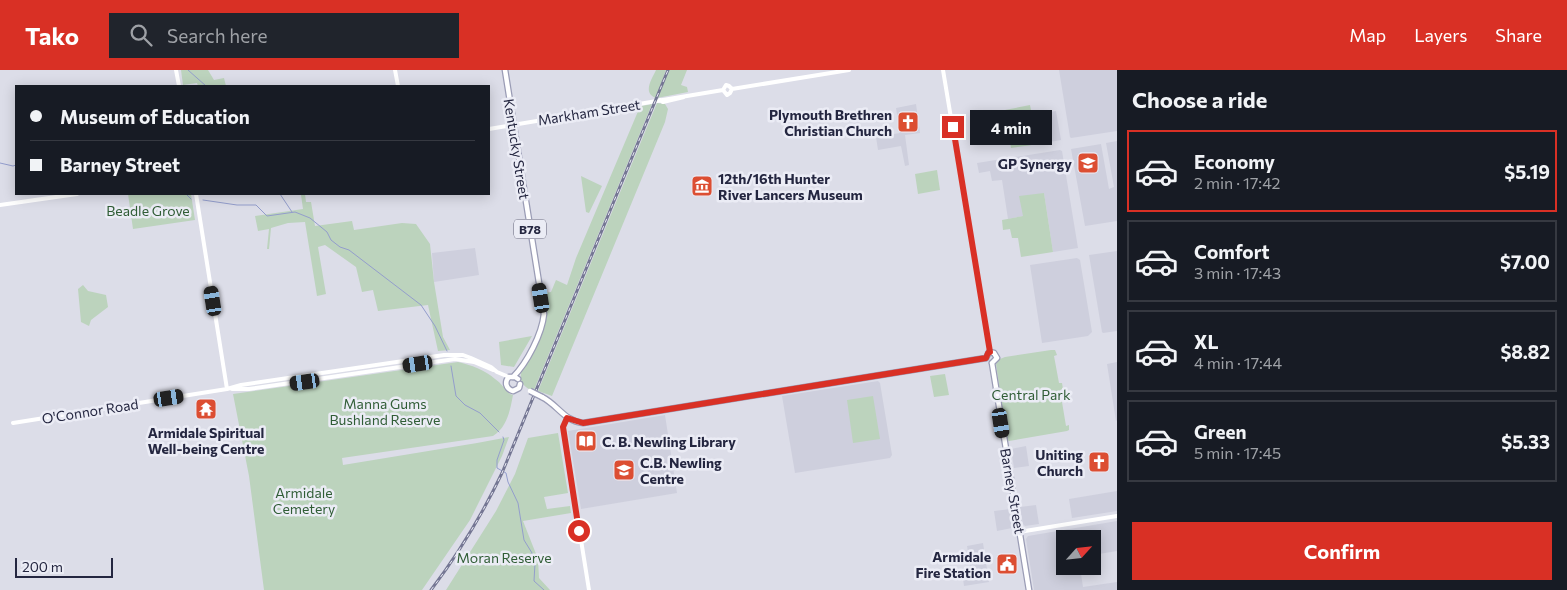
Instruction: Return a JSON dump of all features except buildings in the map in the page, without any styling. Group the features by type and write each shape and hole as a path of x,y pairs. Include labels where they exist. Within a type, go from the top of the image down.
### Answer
{"main road":[{"name":"Kentucky Street","path":"504,70 544,314 540,334 519,370 511,377"},
{"path":"990,352 997,356 996,361 992,363 988,362 986,358 990,352"},
{"path":"506,383 507,388 510,390 528,391 542,397 553,404 567,418 583,423 986,358"},
{"name":"Barney Street","path":"992,363 1029,590"},
{"name":"Kentucky Street","path":"519,370 519,381"},
{"path":"511,377 519,381 528,391"},
{"name":"B78","path":"506,383 511,377"},
{"name":"B78","path":"517,390 519,381"}],"street":[{"path":"176,70 178,85"},
{"path":"395,70 398,85"},
{"name":"Markham Street","path":"490,128 723,90 726,85 732,89 849,70"},
{"path":"944,70 990,352"},
{"path":"0,205 70,195"},
{"path":"196,195 227,389"},
{"name":"O'Connor Road","path":"13,422 227,389 241,385 444,355 471,358 491,367 506,383"},
{"name":"O'Connor Road","path":"495,372 511,377"},
{"path":"567,418 563,427 589,590"},
{"path":"1019,532 1117,516"}],"shaded area":[{"path":"1059,70 1117,70 1117,131 1070,137"},
{"path":"916,104 920,133 905,135 909,165 905,166 901,146 878,150 876,137 900,133 896,108"},
{"path":"1056,111 1061,140 1032,145 1028,115"},
{"path":"1117,141 1117,221 1085,226 1071,149 1101,144 1109,189 1114,187 1106,143"},
{"path":"1062,151 1078,248 1053,252 1044,193 1023,216 1008,219 1002,180 992,181 990,171 979,173 977,163"},
{"path":"475,248 479,275 434,282 432,253"},
{"path":"1117,251 1117,331 1103,333 1089,255"},
{"path":"1077,258 1080,260 1092,332 1088,336 1042,343 1030,265"},
{"path":"1117,362 1117,420 1116,421 1107,364"},
{"path":"878,381 880,383 892,455 890,458 795,473 782,396"},
{"name":"C.B. Newling Centre","path":"665,415 677,493 581,509 568,431"},
{"path":"1026,446 1029,466 1014,468 1011,449"},
{"path":"1117,491 1117,511 1072,518 1069,499"},
{"path":"1036,505 1039,524 1025,526 1020,507"},
{"path":"1011,509 1014,526 997,531 994,511"},
{"path":"1117,521 1117,551 1101,554 1101,530 1064,530"},
{"path":"1056,531 1056,575 1081,575 1083,587 1117,582 1117,590 1034,590 1026,539 1028,536"},
{"path":"983,543 989,582 964,586 962,572 971,570 967,546"}],"green space":[{"path":"181,70 208,70 214,80 224,78 226,85 198,85 197,83 183,85"},
{"path":"656,70 666,70 656,98 650,93 649,85"},
{"path":"669,70 687,70 681,85 687,87 688,92 657,98"},
{"path":"657,103 665,104 668,109 665,122 552,396 538,391"},
{"path":"652,104 534,390 530,389 524,385 521,374 543,332 546,315 544,293 551,292 556,280 567,285 576,258 639,109 642,106"},
{"path":"1030,105 1032,115 1028,116 1032,145 1011,148 1005,110"},
{"path":"937,170 940,190 918,194 915,174"},
{"path":"581,176 602,186 589,213 586,212"},
{"path":"1044,193 1053,252 1021,257 1018,238 1012,238 1010,229 1003,230 1002,220 1023,216 1019,196"},
{"name":"Beadle Grove","path":"128,195 191,195 195,220 133,229"},
{"path":"301,195 305,195 306,202 311,202 315,226 352,221 354,230 402,223 416,224 430,244 443,337 450,350 438,351 428,305 378,311 373,290 362,292 356,267 325,245 318,247 326,294 317,296 305,222 288,223 271,228 269,249 267,249 269,229 258,231 255,216 303,209"},
{"path":"83,285 88,291 106,295 108,307 91,320 89,326 81,322 78,289"},
{"path":"532,336 514,367 501,365 499,342"},
{"name":"Central Park","path":"1055,350 1057,355 1054,356 1059,383 1062,383 1063,389 1060,390 1066,426 1069,425 1069,430 1009,441 1007,440 996,364 1005,357"},
{"path":"458,362 473,366 487,373 513,395 505,423 498,432 493,436 342,458 343,465 509,437 502,456 470,520 422,590 264,590 249,476 233,394"},
{"path":"945,374 949,395 934,397 930,376"},
{"path":"873,396 880,439 853,443 847,400"},
{"name":"Moran Reserve","path":"558,433 568,493 544,497 547,509 570,506 571,513 523,521 538,559 539,578 550,590 446,590 496,511 515,474 528,438"}],"waterway":[{"path":"188,70 205,85"},
{"path":"0,163 15,165"},
{"path":"187,195 191,199"},
{"path":"281,195 292,212"},
{"path":"203,200 237,205 256,205 267,216 295,212 310,218 327,232 331,240 340,247 349,250 421,305 435,326 447,351"},
{"path":"451,366 456,396 465,405 480,413 499,432"},
{"path":"503,437 504,440 497,460 497,468 506,473 518,503 524,540 532,553 535,563 534,581 544,590"}],"railway":[{"path":"431,590 469,533 502,473 668,70"}],"place":[{"name":"Plymouth Brethren Christian Church","path":"908,122"},
{"name":"GP Synergy","path":"1088,163"},
{"name":"12th/16th Hunter River Lancers Museum","path":"702,186"},
{"name":"Armidale Spiritual Well-being Centre","path":"206,409"},
{"name":"C. B. Newling Library","path":"586,441"},
{"name":"Uniting Church","path":"1099,462"},
{"name":"C.B. Newling Centre","path":"624,470"},
{"name":"Armidale Fire Station","path":"1007,564"}],"route":[{"path":"579,531 563,427 567,418 583,423 986,358 986,355 990,352 953,127"}],"park label":[{"name":"Manna Gums Bushland Reserve","path":"385,412"},
{"name":"Armidale Cemetery","path":"304,500"}]}
